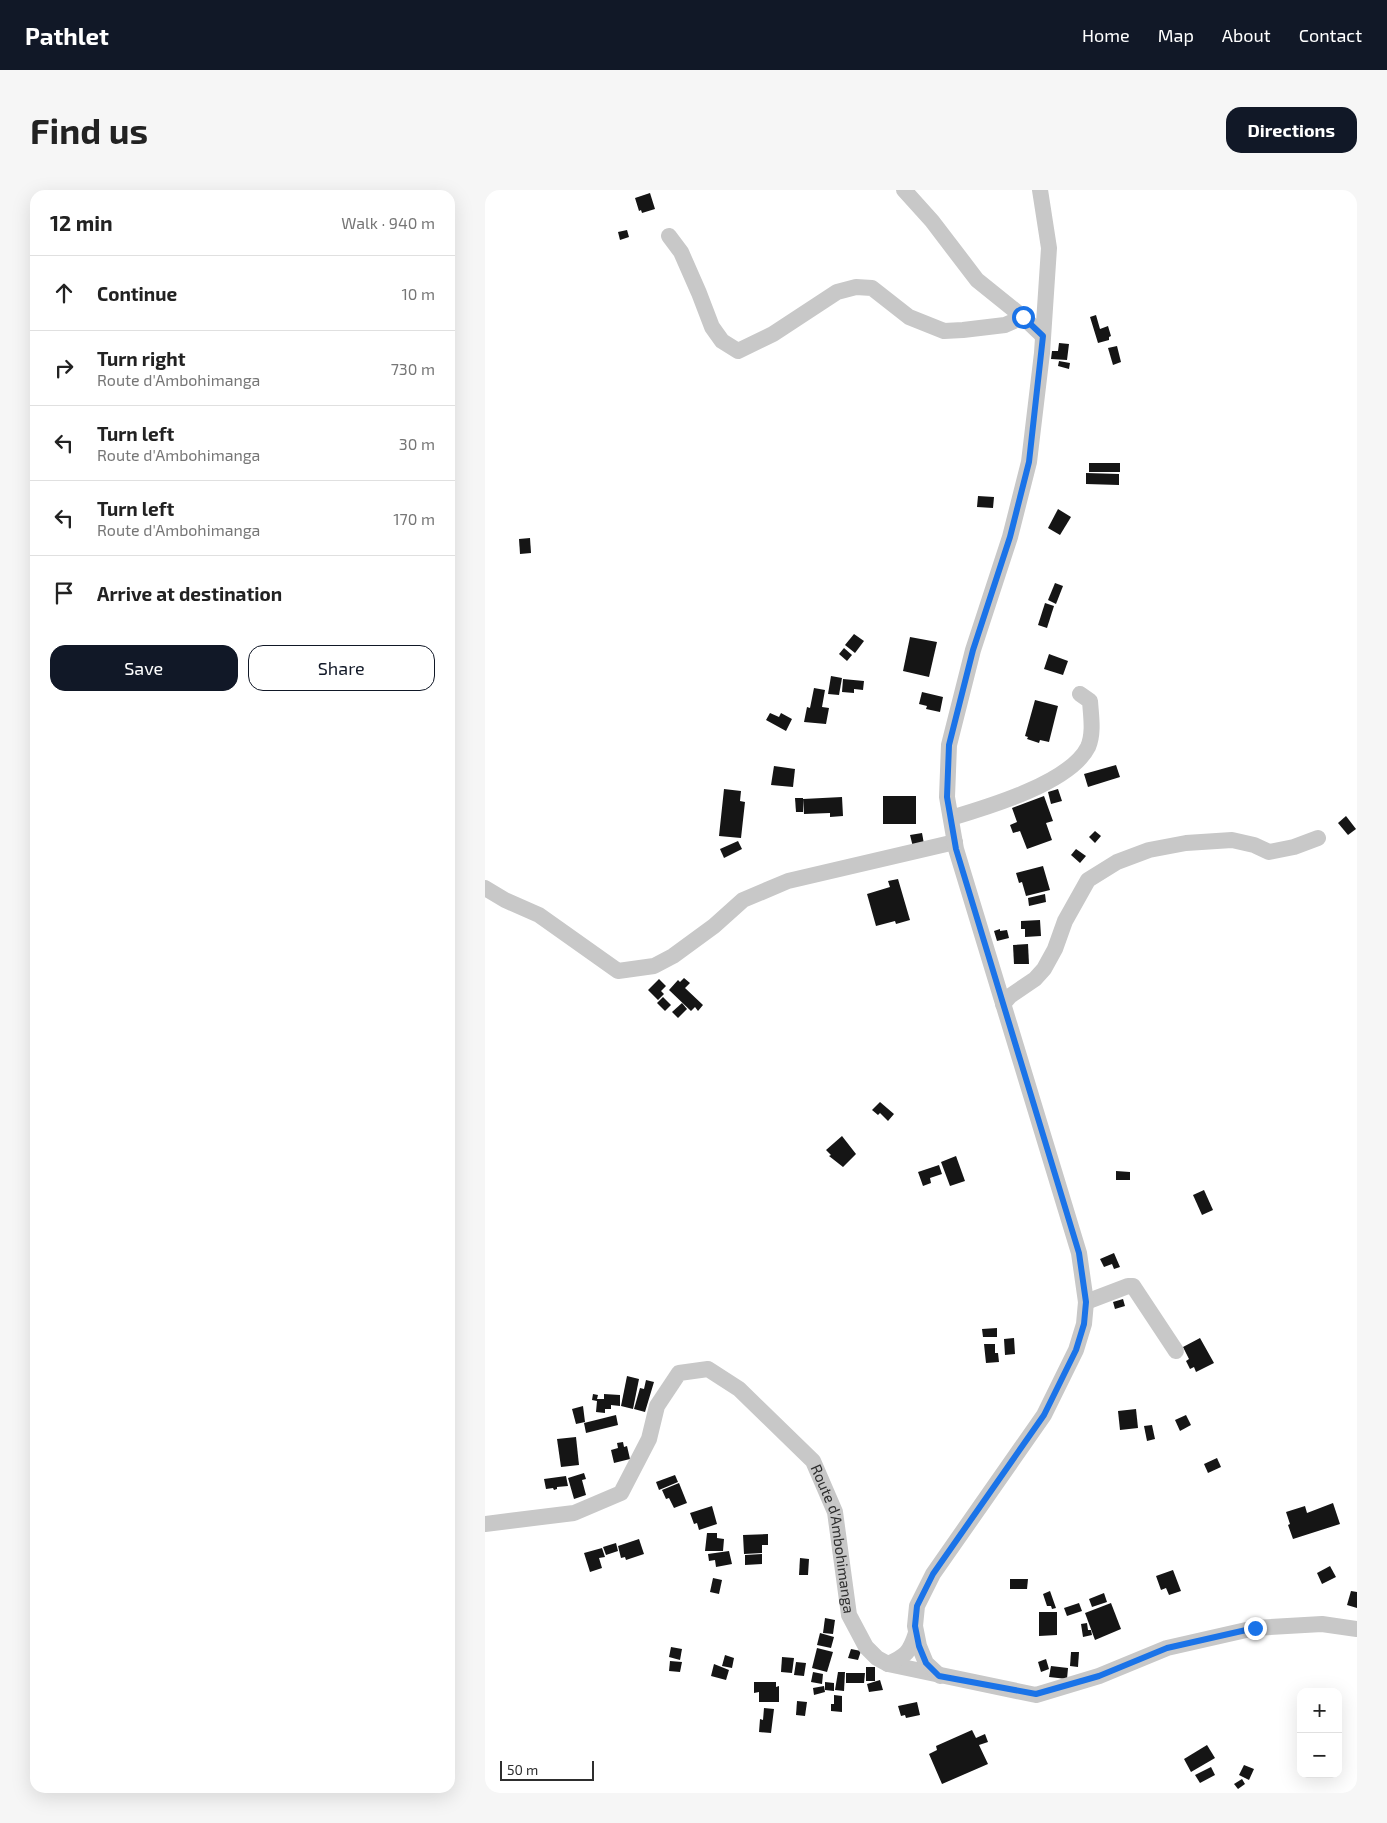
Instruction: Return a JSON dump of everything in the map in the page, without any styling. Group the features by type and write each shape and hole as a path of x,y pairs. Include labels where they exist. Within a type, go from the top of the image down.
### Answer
{"street":[{"path":"904,190 977,280 1023,317 1043,336"},
{"path":"939,1676 926,1663 919,1646 915,1626 917,1606 933,1574 1044,1415 1076,1350 1084,1324 1086,1302 1079,1253 955,842 947,797 949,745 973,650 1010,537 1029,462 1043,336 1049,248 1040,190"},
{"path":"669,236 681,252 712,327 722,341 738,351 773,334 837,292 856,287 872,288 909,317 944,331 1005,325 1023,317"},
{"path":"951,818 981,810 1043,784 1078,762 1088,746 1092,730 1090,701 1080,694"},
{"path":"1003,1004 1010,996 1044,969 1055,949 1065,921 1088,880 1117,862 1149,850 1185,843 1232,840 1254,845 1269,852 1294,847 1318,838"},
{"path":"485,888 505,900 539,915 618,971 654,966 673,956 714,926 743,900 788,881 955,842"},
{"path":"1086,1302 1128,1286 1133,1286 1176,1351"},
{"name":"Route d'Ambohimanga","path":"485,1524 574,1513 621,1493 649,1439 657,1406 679,1373 708,1369 739,1390 813,1461 835,1512 849,1616 866,1648 877,1658 888,1664 939,1676 1036,1694 1099,1676 1167,1648 1255,1628 1322,1624 1357,1630"},
{"path":"888,1664 902,1658 911,1648 916,1633"}],"building":[{"path":"650,193 655,209 642,213 641,210 639,211 635,198"},
{"path":"627,230 629,237 620,240 618,232"},
{"path":"1096,315 1100,329 1108,326 1111,336 1109,340 1098,343 1090,317"},
{"path":"1059,343 1069,344 1067,360 1051,359 1052,351 1058,351"},
{"path":"1117,346 1121,362 1113,365 1108,348"},
{"path":"1059,361 1070,363 1069,369 1058,366"},
{"path":"1089,463 1120,463 1120,472 1089,472"},
{"path":"1086,473 1119,474 1119,485 1086,484"},
{"path":"978,496 994,497 993,508 977,507"},
{"path":"1058,509 1071,517 1060,535 1048,528"},
{"path":"530,538 531,553 520,554 519,539"},
{"path":"1055,583 1063,586 1056,604 1048,600"},
{"path":"1045,603 1054,606 1047,628 1038,625"},
{"path":"854,634 864,641 855,653 845,645"},
{"path":"910,637 937,642 929,677 903,671"},
{"path":"844,648 852,655 847,661 839,654"},
{"path":"1049,654 1068,661 1063,675 1044,669"},
{"path":"831,676 842,678 839,695 828,694"},
{"path":"843,679 864,681 863,690 854,689 854,693 842,692"},
{"path":"814,688 825,690 822,707 829,708 826,724 804,722 807,707 810,708"},
{"path":"922,692 943,697 940,712 926,709 927,706 919,704"},
{"path":"1035,700 1058,706 1049,742 1040,740 1039,743 1027,739 1028,737 1025,736"},
{"path":"770,713 779,717 781,713 792,719 786,731 766,720"},
{"path":"1116,765 1120,777 1088,787 1084,774"},
{"path":"774,766 795,769 793,787 771,785"},
{"path":"724,789 741,791 740,801 745,802 741,838 719,836"},
{"path":"1058,789 1062,801 1051,804 1048,792"},
{"path":"883,796 916,796 916,824 883,824"},
{"path":"1044,796 1053,821 1046,823 1052,840 1027,849 1020,831 1013,833 1010,825 1017,822 1012,808"},
{"path":"842,797 843,816 830,817 830,813 804,814 803,799"},
{"path":"795,798 803,798 803,812 796,812"},
{"path":"1346,816 1356,829 1348,835 1338,823"},
{"path":"1095,831 1101,836 1095,843 1089,837"},
{"path":"922,833 924,844 913,847 910,835"},
{"path":"738,841 742,849 724,858 720,849"},
{"path":"1076,849 1086,856 1080,863 1071,855"},
{"path":"1043,866 1050,890 1026,896 1022,882 1019,883 1016,873"},
{"path":"898,879 910,920 896,924 895,921 876,926 867,894 890,887 888,881"},
{"path":"1045,894 1046,902 1029,906 1028,898"},
{"path":"1040,920 1041,936 1025,937 1025,929 1021,929 1021,921"},
{"path":"1000,929 1000,931 1007,930 1009,938 997,941 994,931"},
{"path":"1028,944 1029,964 1014,964 1013,945"},
{"path":"684,978 690,983 685,988 703,1005 698,1011 695,1007 691,1011 669,990 678,980 680,982"},
{"path":"659,979 666,986 661,991 664,994 658,1000 648,990"},
{"path":"663,997 671,1005 665,1011 657,1003"},
{"path":"682,1003 687,1009 678,1018 672,1012"},
{"path":"880,1102 894,1114 888,1121 880,1113 878,1115 872,1110"},
{"path":"842,1136 856,1154 843,1167 829,1156 831,1155 826,1150"},
{"path":"956,1156 965,1181 950,1186 941,1162"},
{"path":"939,1165 942,1174 930,1178 931,1183 923,1186 918,1172"},
{"path":"1116,1171 1130,1172 1130,1180 1116,1180"},
{"path":"1204,1190 1213,1210 1202,1215 1193,1195"},
{"path":"1114,1253 1120,1267 1114,1269 1112,1264 1104,1267 1100,1259"},
{"path":"1123,1299 1125,1306 1115,1309 1113,1302"},
{"path":"997,1328 997,1337 983,1337 982,1329"},
{"path":"1014,1338 1015,1354 1005,1355 1004,1339"},
{"path":"1200,1338 1214,1363 1196,1372 1194,1367 1190,1369 1186,1361 1189,1359 1183,1347"},
{"path":"984,1344 995,1344 995,1353 998,1353 999,1362 986,1363"},
{"path":"627,1376 639,1379 633,1409 621,1406"},
{"path":"646,1380 654,1382 645,1412 634,1409 640,1388 644,1389"},
{"path":"593,1394 598,1395 597,1399 604,1399 604,1394 620,1395 620,1406 611,1405 611,1409 605,1409 605,1413 596,1412 597,1401 592,1400"},
{"path":"583,1406 585,1422 576,1424 572,1409"},
{"path":"1136,1409 1138,1428 1120,1430 1118,1411"},
{"path":"616,1415 618,1425 586,1433 584,1423"},
{"path":"1186,1415 1191,1425 1180,1431 1175,1420"},
{"path":"1152,1425 1155,1439 1147,1441 1144,1426"},
{"path":"576,1437 579,1465 561,1467 557,1439"},
{"path":"623,1442 624,1447 627,1446 630,1459 614,1463 611,1450 618,1448 617,1443"},
{"path":"1217,1458 1221,1467 1208,1473 1204,1464"},
{"path":"584,1473 586,1479 582,1480 586,1495 574,1499 568,1478"},
{"path":"675,1475 678,1482 659,1490 656,1482"},
{"path":"566,1476 568,1486 557,1487 554,1490 553,1488 546,1489 544,1479"},
{"path":"679,1483 687,1503 674,1508 669,1498 666,1499 662,1490"},
{"path":"1333,1503 1340,1524 1293,1539 1286,1512 1305,1506 1307,1513"},
{"path":"712,1506 717,1524 699,1530 697,1523 694,1524 690,1513"},
{"path":"707,1533 717,1533 717,1538 724,1539 723,1551 705,1551"},
{"path":"768,1534 768,1545 762,1545 762,1553 744,1554 743,1535"},
{"path":"639,1539 644,1554 626,1560 625,1557 621,1558 618,1546"},
{"path":"616,1543 618,1551 606,1555 603,1547"},
{"path":"602,1548 605,1557 599,1558 602,1568 590,1572 584,1553"},
{"path":"729,1551 732,1564 716,1567 715,1560 709,1561 708,1554"},
{"path":"762,1554 762,1564 745,1565 745,1555"},
{"path":"800,1558 809,1559 808,1575 799,1575"},
{"path":"1330,1566 1336,1577 1322,1584 1317,1573"},
{"path":"1173,1570 1181,1591 1169,1595 1166,1588 1161,1590 1156,1576"},
{"path":"713,1578 722,1580 719,1594 710,1592"},
{"path":"1010,1579 1028,1579 1027,1589 1010,1589"},
{"path":"1050,1591 1056,1608 1052,1609 1051,1606 1047,1606 1043,1594"},
{"path":"1351,1591 1357,1592 1357,1608 1347,1605"},
{"path":"1104,1593 1107,1602 1092,1607 1089,1599"},
{"path":"1079,1603 1082,1611 1067,1616 1064,1608"},
{"path":"1111,1603 1121,1629 1095,1640 1085,1613"},
{"path":"1039,1612 1057,1612 1057,1635 1039,1636"},
{"path":"825,1618 835,1620 833,1634 823,1633"},
{"path":"1087,1623 1088,1630 1091,1630 1092,1635 1083,1637 1081,1624"},
{"path":"820,1633 834,1637 831,1648 817,1645"},
{"path":"671,1647 682,1649 680,1660 669,1657"},
{"path":"817,1648 833,1652 827,1672 812,1668"},
{"path":"851,1649 861,1651 858,1660 848,1658"},
{"path":"1071,1652 1079,1652 1078,1667 1070,1666"},
{"path":"725,1655 734,1658 732,1668 722,1666"},
{"path":"782,1657 794,1658 792,1673 781,1672"},
{"path":"1046,1659 1049,1669 1041,1672 1038,1662"},
{"path":"670,1661 682,1662 680,1672 669,1671"},
{"path":"796,1662 806,1663 804,1676 794,1675"},
{"path":"714,1664 729,1670 726,1680 711,1676"},
{"path":"1051,1666 1068,1668 1067,1679 1049,1677"},
{"path":"866,1667 875,1667 875,1681 866,1681"},
{"path":"813,1672 823,1674 822,1684 811,1682"},
{"path":"838,1672 845,1672 844,1691 835,1690"},
{"path":"846,1673 865,1673 864,1683 846,1683"},
{"path":"880,1680 883,1690 869,1692 867,1684"},
{"path":"754,1682 776,1682 776,1687 779,1686 779,1702 759,1702 759,1692 754,1693"},
{"path":"825,1682 834,1683 834,1691 825,1690"},
{"path":"824,1686 825,1692 814,1695 813,1688"},
{"path":"834,1695 842,1696 842,1712 831,1711 831,1704 834,1704"},
{"path":"797,1701 807,1702 805,1716 796,1715"},
{"path":"917,1702 920,1715 906,1718 905,1715 901,1716 898,1706"},
{"path":"764,1708 774,1709 771,1733 759,1732 760,1719 763,1720"},
{"path":"972,1730 976,1738 985,1734 988,1742 979,1745 988,1764 942,1784 929,1754 937,1750 936,1746"},
{"path":"1207,1745 1215,1758 1191,1772 1184,1759"},
{"path":"1244,1765 1254,1769 1249,1780 1239,1775"},
{"path":"1211,1767 1215,1775 1200,1783 1195,1775"},
{"path":"1242,1779 1245,1784 1238,1789 1234,1784"}],"route":[{"path":"1023,317 1043,336 1029,462 1010,537 973,650 949,745 947,797 956,849 1079,1253 1086,1302 1084,1324 1076,1350 1044,1415 933,1574 917,1606 915,1626 919,1646 926,1663 939,1676 1036,1694 1099,1676 1167,1648 1255,1628"}]}
